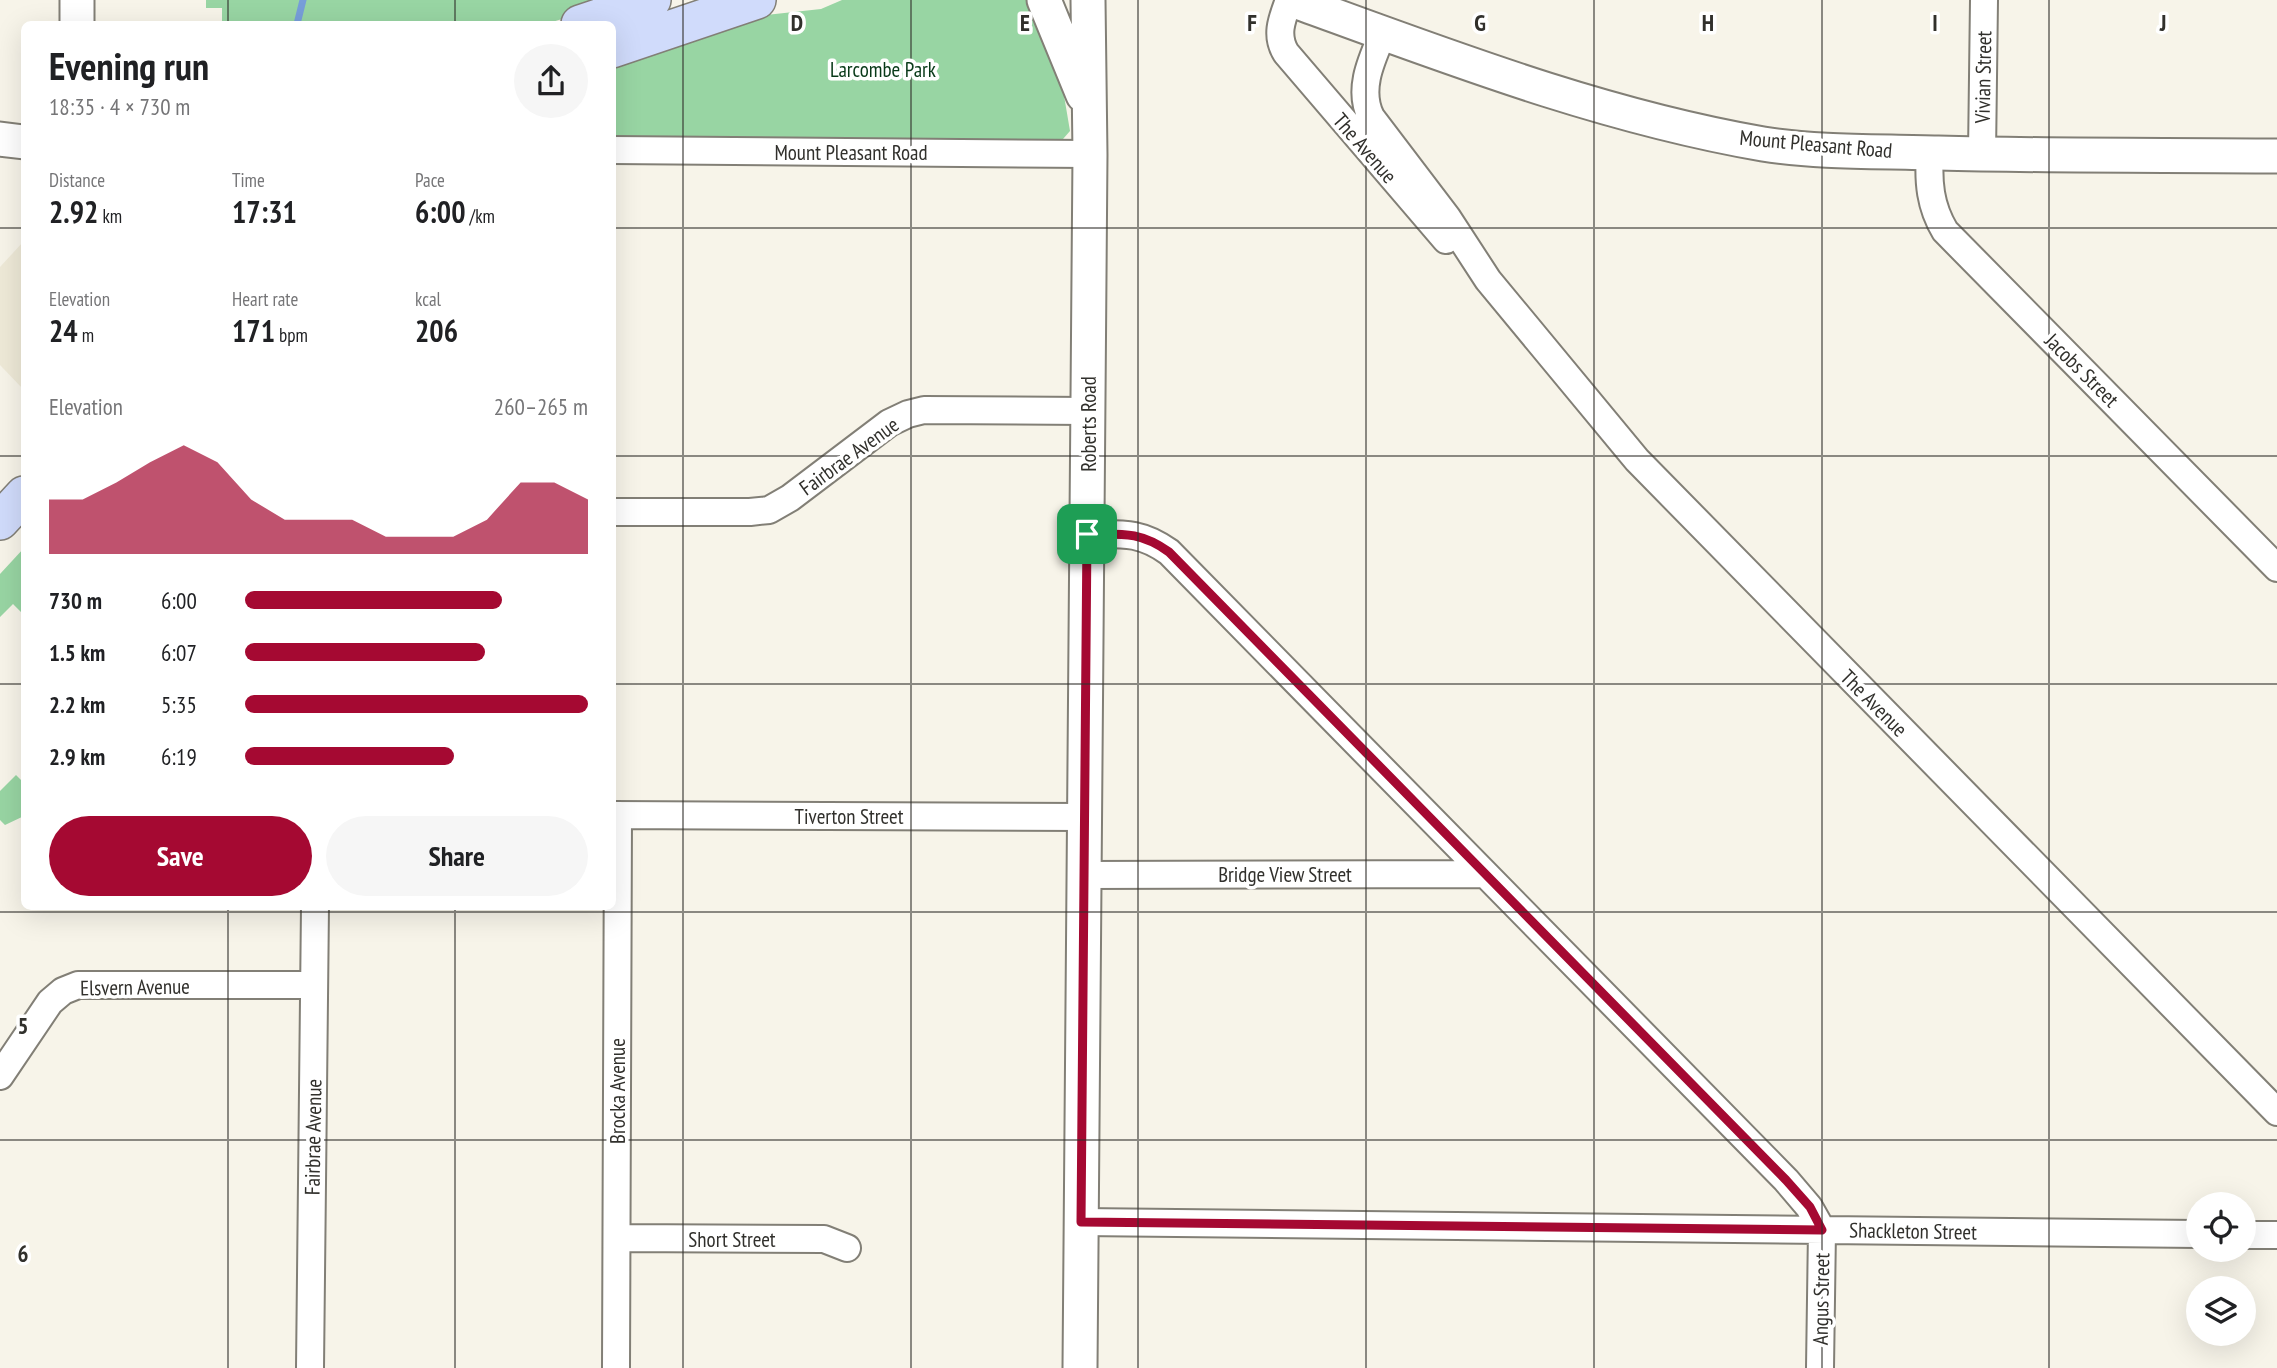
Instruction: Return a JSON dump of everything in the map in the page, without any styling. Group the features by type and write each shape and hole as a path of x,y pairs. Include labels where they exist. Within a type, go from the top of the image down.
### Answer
{"main road":[{"path":"589,21 652,0"},
{"path":"616,48 757,0"},
{"path":"0,521 21,498"}],"street":[{"path":"77,0 77,21"},
{"name":"Roberts Road","path":"1044,0 1089,111"},
{"name":"Roberts Road","path":"1080,1368 1090,154 1088,0"},
{"path":"1090,40 1102,0"},
{"name":"Mount Pleasant Road","path":"1290,0 1457,61 1626,113 1691,130 1766,144 1930,153 2277,156"},
{"name":"The Avenue","path":"1290,0 1279,34 1286,53 1429,222 1488,279 1647,470 2277,1112"},
{"name":"Vivian Street","path":"1982,154 1984,0"},
{"name":"The Avenue","path":"1383,33 1367,79 1366,102 1369,111 1447,217 1488,279"},
{"path":"0,139 21,142"},
{"name":"Mount Pleasant Road","path":"616,150 1090,154"},
{"name":"Jacobs Street","path":"1930,153 1930,195 1936,217 1945,232 2277,568"},
{"name":"Fairbrae Avenue","path":"616,513 769,510 790,498 890,423 924,410 1088,411"},
{"path":"1087,534 1132,534 1153,541 1169,552 1786,1180 1810,1207 1822,1230"},
{"name":"Tiverton Street","path":"616,815 1084,817"},
{"name":"Bridge View Street","path":"1084,875 1485,874"},
{"name":"Fairbrae Avenue","path":"310,1368 315,910"},
{"name":"Brocka Avenue","path":"615,910 616,1368"},
{"name":"Elsvern Avenue","path":"0,1076 50,1002 63,990 78,985 314,985"},
{"name":"Shackleton Street","path":"1081,1222 2186,1234"},
{"name":"Angus Street","path":"1820,1368 1822,1230"},
{"path":"2256,1235 2277,1235"},
{"name":"Short Street","path":"617,1238 824,1240 847,1248"}],"shaded area":[{"path":"21,244 21,387 0,365 0,267"}],"green space":[{"path":"206,0 622,0 556,21 222,21 222,8 206,8"},
{"name":"Larcombe Park","path":"842,0 1028,0 1059,66 1070,131 1063,139 616,139 616,66 766,15 821,9"},
{"path":"21,551 21,612 13,604 0,617 0,574"},
{"path":"16,775 21,780 21,817 5,825 0,820 0,791"}],"waterway":[{"path":"298,21 303,0"}],"route":[{"path":"1087,534 1132,534 1153,541 1169,552 1786,1180 1810,1207 1822,1230 1081,1222 1087,534"}]}
